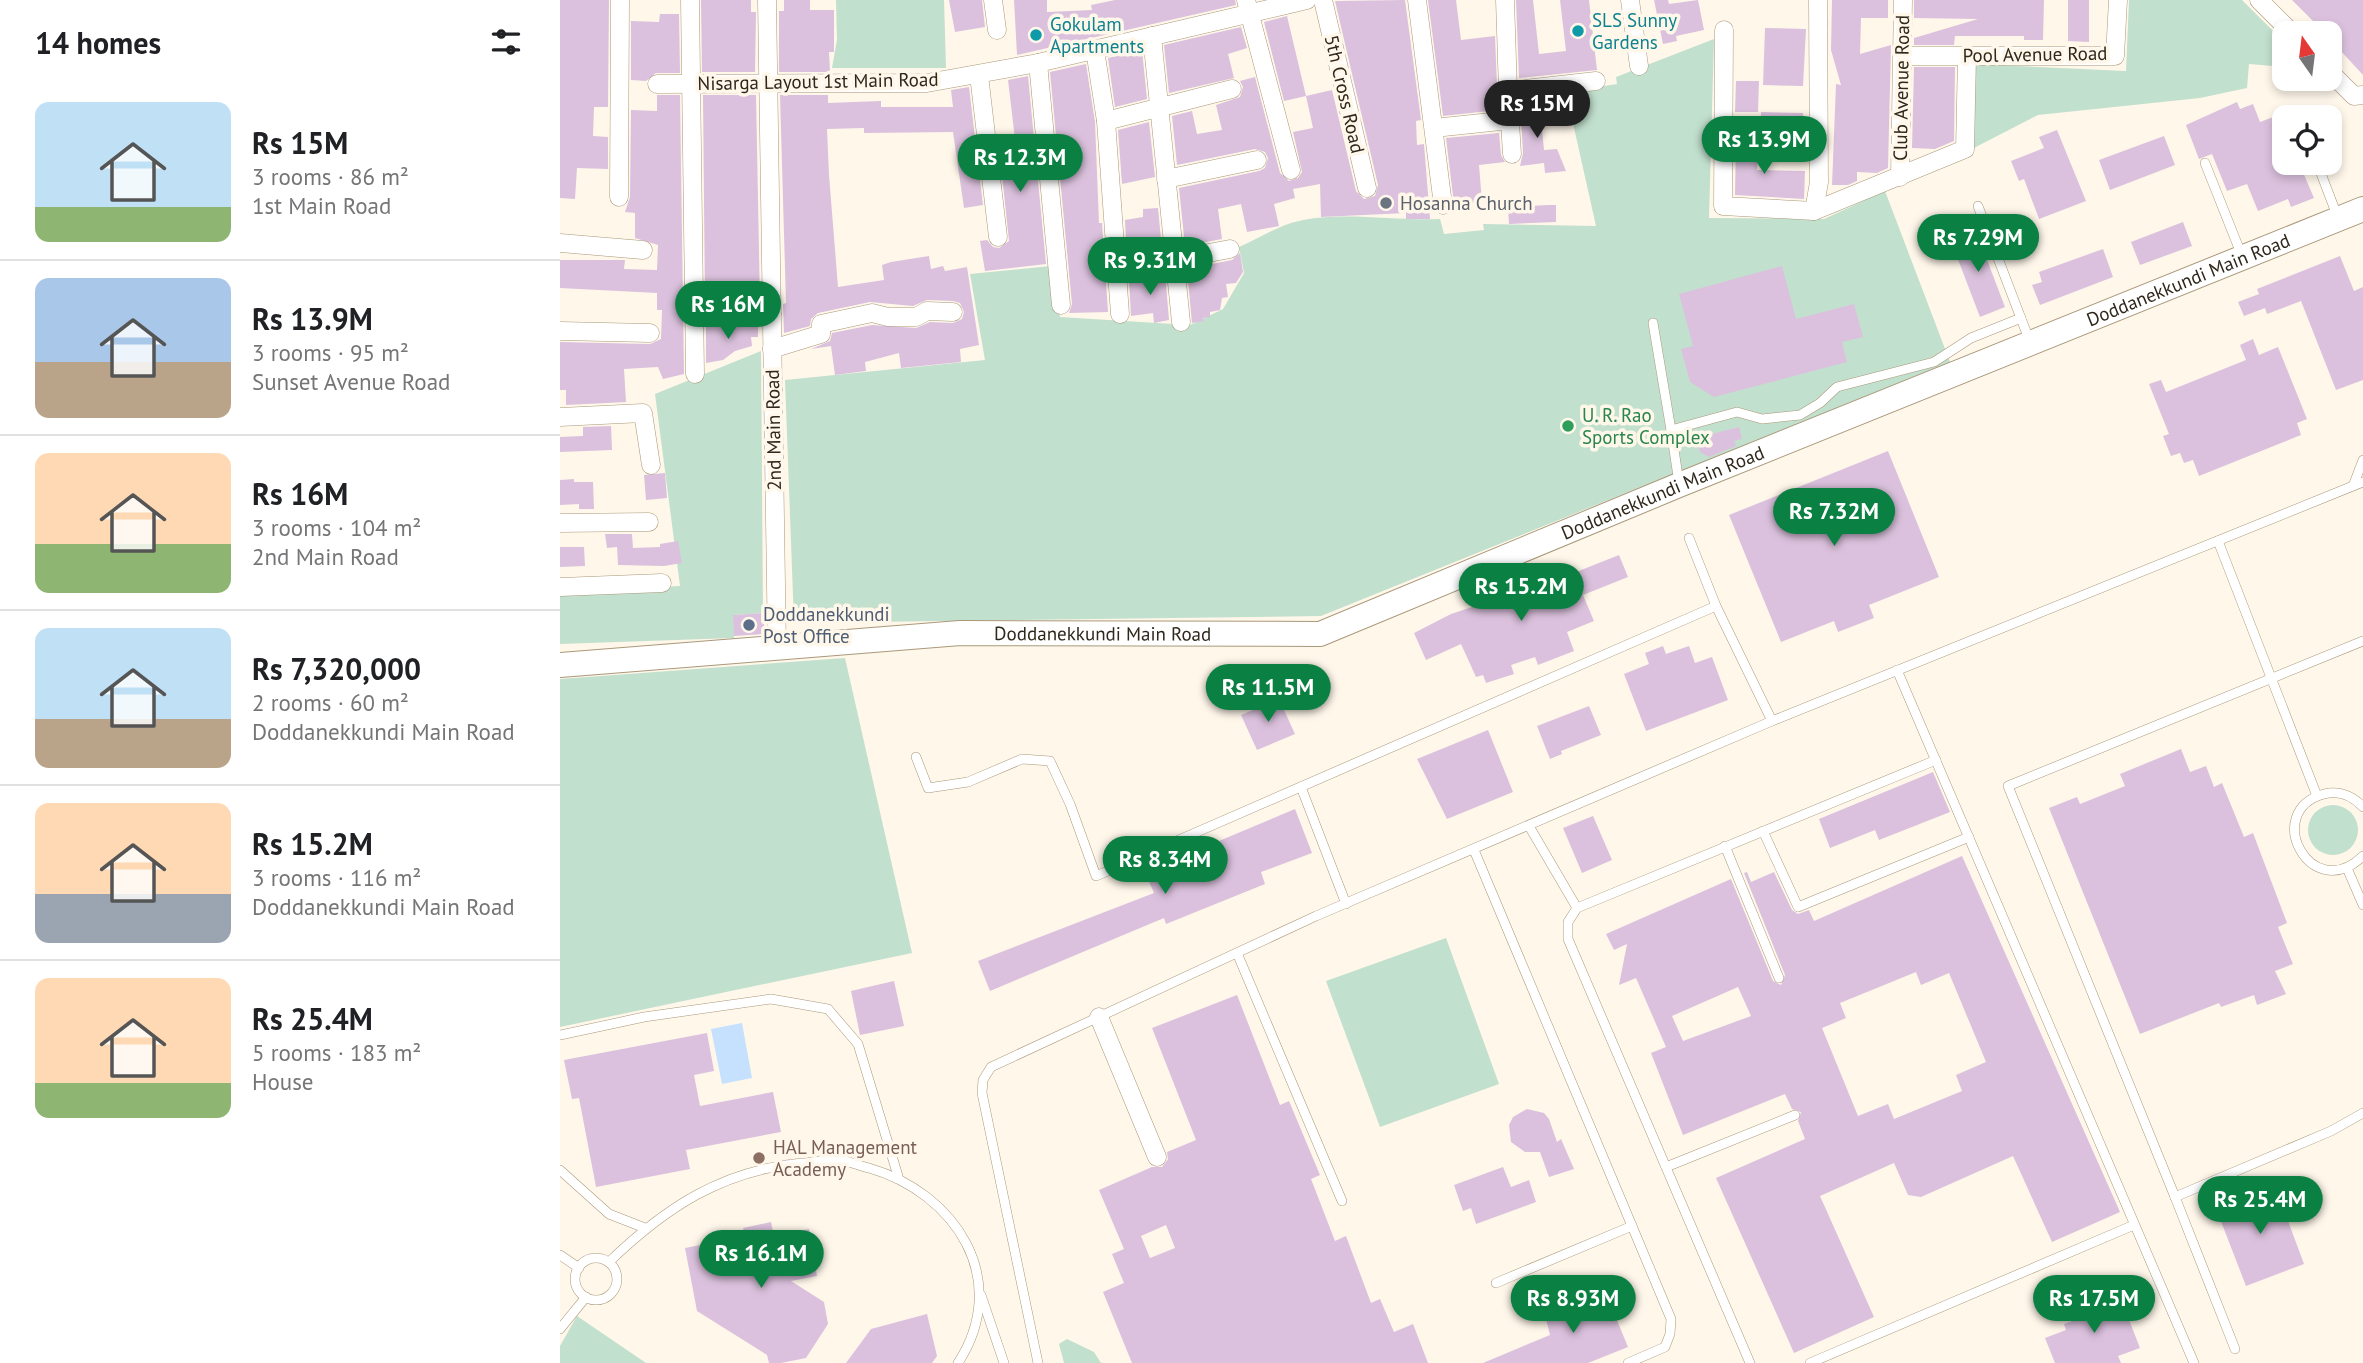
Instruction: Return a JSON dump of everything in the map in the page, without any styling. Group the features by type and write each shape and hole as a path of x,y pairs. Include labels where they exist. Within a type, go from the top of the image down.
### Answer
{"street":[{"path":"619,197 620,0"},
{"path":"690,0 695,374"},
{"name":"2nd Main Road","path":"767,0 777,650"},
{"path":"993,0 997,30"},
{"name":"Nisarga Layout 1st Main Road","path":"656,84 927,83 979,75 1095,50 1248,7 1307,0"},
{"name":"5th Cross Road","path":"1323,0 1367,188"},
{"path":"1417,0 1443,205"},
{"path":"1505,0 1512,155"},
{"path":"1630,0 1639,65"},
{"path":"1814,211 1819,182 1818,0"},
{"name":"Club Avenue Road","path":"1900,177 1903,0"},
{"name":"Pool Avenue Road","path":"1903,56 2115,56 2118,0"},
{"path":"2259,0 2280,21"},
{"path":"1248,7 1291,170"},
{"path":"1724,30 1723,206 1814,211 1965,149 1967,56"},
{"path":"1152,36 1181,322"},
{"path":"1095,50 1106,121 1120,314"},
{"path":"1038,63 1061,305"},
{"path":"979,75 998,237"},
{"path":"1508,91 1596,81"},
{"path":"2342,84 2354,96 2363,95"},
{"path":"1106,121 1232,89"},
{"path":"1434,128 1510,120"},
{"path":"1166,179 1257,160"},
{"name":"Doddanekkundi Main Road","path":"560,665 777,650 960,633 1321,634 1679,485 2363,209"},
{"path":"560,243 643,250"},
{"path":"1118,270 1230,249"},
{"path":"772,349 821,334 821,324 872,313 916,317 927,311 953,312"},
{"path":"695,316 772,314"},
{"path":"560,331 650,333"},
{"path":"560,417 643,413 651,465"},
{"path":"560,523 649,522"},
{"path":"560,587 662,583"},
{"path":"1099,1017 1157,1157"}],"lane":[{"path":"2205,163 2243,257"},
{"path":"2322,175 2338,219"},
{"path":"1978,206 2030,343"},
{"path":"1671,430 1737,412 1762,419 1800,415 1820,403 1837,387 1934,362 1970,338 2021,318"},
{"path":"1653,323 1679,485"},
{"path":"2353,486 2363,460"},
{"path":"1038,1363 982,1093 983,1080 991,1068 1346,904 1772,721 2363,482"},
{"path":"1689,538 1716,607 1772,721"},
{"path":"2218,541 2317,796"},
{"path":"916,757 928,788 968,782 1021,759 1050,761 1070,804 1096,876 1716,607"},
{"path":"2235,1349 2008,786 2363,641"},
{"path":"1897,670 2194,1363"},
{"path":"1751,1363 1568,939 1568,922 1577,908 1936,760"},
{"path":"1301,787 1346,904"},
{"path":"2363,807 2340,793 2317,796 2298,814 2295,840 2300,852 2321,869 2347,868 2363,856"},
{"path":"1530,826 1577,908"},
{"path":"1763,831 1798,907 1969,837"},
{"path":"1726,846 1779,978"},
{"path":"1474,850 1671,1319 1665,1347 1628,1363"},
{"path":"2347,868 2363,905"},
{"path":"1237,953 1342,1201"},
{"path":"560,1035 644,1017 771,999 828,1009 858,1044 898,1177"},
{"path":"2175,1197 2331,1131 2363,1113"},
{"path":"1666,1167 1795,1115"},
{"path":"609,1262 645,1228 704,1188 772,1166 839,1160 898,1177 942,1207 968,1240 980,1293 1004,1363"},
{"path":"560,1170 609,1214 645,1228"},
{"path":"1810,1363 2134,1225"},
{"path":"1496,1283 1632,1226"},
{"path":"561,1258 579,1268"},
{"path":"589,1259 609,1262 617,1280 612,1293 599,1299 586,1297 575,1281 579,1268 589,1259"},
{"path":"958,1363 972,1341 980,1293"},
{"path":"560,1329 586,1297"}],"green space":[{"path":"836,0 944,0 946,68 832,68 837,40"},
{"path":"2129,0 2242,0 2272,30 2272,66 2249,64 2247,88 2200,98 2038,115 1970,150 1971,64 2126,71"},
{"path":"1714,39 1709,218 1824,219 1885,191 1950,362 1321,616 794,623 785,380 985,360 970,274 1051,266 1060,317 1190,325 1223,309 1244,273 1239,247 1299,221 1350,216 1440,219 1444,234 1484,230 1483,224 1596,226 1566,92 1617,84 1616,77"},
{"path":"761,351 763,613 734,615 734,638 560,644 560,591 680,586 655,394"},
{"path":"845,658 912,953 560,1027 560,679"},
{"path":"2333,805 2350,813 2358,830 2350,847 2333,855 2316,847 2308,830 2316,813"},
{"path":"1446,938 1499,1084 1380,1127 1326,981"},
{"path":"577,1316 646,1363 560,1363 560,1346"},
{"path":"1067,1339 1094,1352 1101,1363 1064,1363 1059,1344"}],"water":[{"path":"742,1023 752,1078 722,1084 711,1029"}],"building":[{"path":"560,0 609,0 608,107 594,107 593,136 608,137 608,169 577,168 575,199 560,198"},
{"path":"701,0 751,0 751,12 756,12 755,72 702,72"},
{"path":"784,0 810,0 810,10 834,10 834,52 829,52 830,72 779,72 779,11 784,11"},
{"path":"949,0 982,0 985,27 955,32"},
{"path":"1014,0 1047,0 1047,12 1092,10 1091,5 1115,0 1235,0 1236,5 1017,55"},
{"path":"1405,0 1421,120 1416,121 1417,145 1424,144 1430,219 1406,219 1406,213 1321,217 1320,184 1293,189 1295,198 1274,204 1279,226 1247,232 1241,204 1218,209 1222,239 1185,246 1179,188 1259,171 1265,168 1268,158 1265,152 1255,149 1177,165 1172,116 1192,111 1197,134 1222,130 1216,105 1240,97 1243,87 1240,81 1255,77 1280,173 1289,181 1298,178 1302,172 1293,132 1313,128 1306,96 1332,90 1356,191 1364,199 1375,196 1378,185 1335,1"},
{"path":"1428,0 1456,0 1461,40 1495,36 1498,110 1443,116"},
{"name":"SLS Sunny Gardens","path":"1516,0 1533,0 1539,54 1566,51 1560,0 1589,0 1597,70 1519,78"},
{"path":"1654,0 1668,0 1669,4 1698,0 1704,30 1676,36 1677,41 1663,44"},
{"path":"1832,0 1888,0 1888,18 1861,18 1860,54 1891,45 1888,168 1877,173 1857,172 1857,181 1848,185 1832,185 1836,84 1841,85 1831,50"},
{"path":"1914,0 2044,0 2043,40 2024,40 2024,36 1955,36 1954,45 1914,45 1914,38 1978,19 1914,18"},
{"path":"2068,0 2089,0 2089,42 2068,41"},
{"path":"2292,0 2363,0 2363,75 2342,52 2342,21 2313,21"},
{"path":"660,14 679,14 680,73 656,73 646,81 631,80 631,21 659,22"},
{"path":"1287,16 1306,96 1284,101 1264,22"},
{"path":"1241,27 1247,48 1228,54 1234,78 1169,93 1164,45"},
{"path":"1765,28 1806,29 1803,86 1763,85"},
{"path":"1142,50 1147,99 1115,107 1108,58"},
{"path":"1086,64 1095,122 1099,223 1102,223 1108,312 1069,313 1072,304 1050,72"},
{"path":"1914,67 1955,67 1954,141 1935,149 1912,148"},
{"path":"1028,76 1046,264 985,271 980,241 987,240 993,247 999,248 1009,241 1002,175 1019,173 1008,80"},
{"path":"1736,81 1759,81 1758,112 1735,112"},
{"path":"969,87 983,205 964,208 953,132 864,133 864,128 827,129 838,287 884,280 882,265 929,256 931,269 943,266 945,271 967,267 979,345 960,349 961,362 901,368 899,353 865,362 866,371 835,375 831,346 811,349 830,341 832,333 872,325 916,328 930,322 953,323 962,319 964,312 960,303 953,301 927,300 913,306 870,302 818,313 811,319 810,326 784,333 783,304 786,303 780,95 828,95 828,103 881,101 881,107 953,107 951,90"},
{"path":"657,95 680,95 684,374 663,379 658,367 624,369 626,402 566,405 566,390 560,390 560,342 650,344 661,339 662,310 657,310 657,293 560,288 560,260 625,260 624,269 657,270 658,245 635,238 635,213 625,212 630,197 631,110 657,111"},
{"path":"703,95 756,95 760,303 705,304"},
{"path":"1539,99 1544,150 1557,149 1566,171 1545,173 1544,163 1520,166 1523,153 1520,101"},
{"path":"2237,102 2240,109 2253,104 2260,122 2272,118 2272,175 2304,175 2314,198 2291,207 2288,199 2258,211 2247,184 2227,191 2212,154 2199,159 2186,125"},
{"path":"1761,112 1803,113 1802,143 1760,142"},
{"path":"1149,122 1155,177 1122,184 1118,130"},
{"path":"2057,130 2086,201 2039,219 2024,179 2019,181 2011,161 2044,148 2039,137"},
{"path":"1499,133 1501,155 1505,162 1479,165 1482,202 1454,204 1446,138"},
{"path":"2164,136 2175,165 2110,190 2099,160"},
{"path":"1736,140 1758,140 1757,170 1805,171 1804,199 1735,195"},
{"path":"1556,205 1556,222 1509,224 1508,207"},
{"path":"1158,208 1162,250 1127,257 1125,220 1143,217 1143,209"},
{"path":"2183,222 2192,246 2140,265 2131,242"},
{"path":"1976,231 2005,307 1980,317 1951,241"},
{"path":"2103,249 2113,277 2040,305 2032,285 2042,282 2039,272"},
{"path":"1240,253 1243,272 1236,283 1226,284 1228,297 1222,298 1220,310 1210,312 1210,317 1203,318 1204,321 1192,323 1187,269 1232,260"},
{"path":"2340,256 2354,291 2363,287 2363,380 2336,390 2301,301 2267,314 2265,308 2244,316 2238,302 2259,294 2257,289"},
{"path":"1782,266 1796,319 1854,304 1863,337 1842,342 1847,362 1714,397 1690,382 1681,349 1693,346 1679,294"},
{"path":"1165,273 1169,320 1154,323 1153,313 1131,316 1129,280"},
{"path":"758,326 758,337 751,337 752,346 735,351 723,360 706,363 706,327"},
{"path":"2253,339 2259,355 2278,347 2307,419 2297,423 2301,435 2199,476 2193,460 2184,463 2180,453 2171,456 2163,436 2169,434 2149,384 2161,380 2166,392 2246,360 2240,345"},
{"path":"611,426 612,450 560,452 560,437 583,436 583,427"},
{"path":"1739,427 1742,439 1734,441 1736,446 1709,457 1700,452 1696,438"},
{"path":"1888,451 1939,577 1869,605 1874,618 1838,632 1834,621 1781,642 1729,515"},
{"path":"665,473 667,498 646,500 644,475"},
{"path":"574,479 574,482 593,482 594,509 579,509 579,504 560,505 560,480"},
{"path":"605,534 632,534 633,548 660,547 660,544 678,541 682,563 664,566 618,565 617,547 607,548"},
{"path":"560,547 584,547 585,566 560,567"},
{"path":"1619,555 1628,577 1583,595 1594,621 1567,632 1574,651 1538,665 1535,657 1511,665 1514,674 1486,683 1483,675 1476,677 1461,644 1426,660 1414,633 1451,614 1502,597 1503,601"},
{"name":"Doddanekkundi Post Office","path":"763,613 765,634 734,636 733,615"},
{"path":"1663,646 1666,654 1689,646 1695,663 1712,657 1728,700 1646,731 1624,674 1649,664 1645,653"},
{"path":"1279,699 1295,734 1257,750 1241,715"},
{"path":"1589,706 1601,735 1561,751 1562,754 1550,759 1537,726"},
{"path":"1488,730 1513,792 1447,819 1417,759"},
{"path":"2181,749 2190,772 2206,766 2214,787 2222,783 2244,837 2253,833 2287,923 2278,927 2293,964 2275,971 2286,994 2257,1005 2254,995 2221,1007 2219,1003 2140,1034 2049,808 2077,797 2080,804 2125,786 2120,774"},
{"path":"1933,772 1950,812 1879,840 1875,830 1830,848 1819,819"},
{"path":"1295,809 1312,853 1261,872 1265,884 1166,924 1164,918 990,991 978,961 1154,893 1145,872"},
{"path":"1593,816 1612,860 1582,873 1563,828"},
{"path":"1962,856 2120,1212 2052,1242 2013,1156 1921,1197 1908,1195 1894,1163 1820,1196 1874,1317 1794,1353 1716,1178 1805,1139 1798,1121 1801,1112 1792,1109 1785,1094 1683,1135 1651,1053 1666,1047 1636,978 1619,985 1627,944 1614,950 1606,934 1731,879 1773,981 1781,985 1785,975 1744,873 1747,872 1751,882 1774,872 1792,910 1798,914 1809,910 1814,921","holes":["1916,972 1921,985 1949,973 1986,1062 1956,1075 1962,1091 1894,1119 1888,1104 1858,1116 1822,1028 1846,1018 1840,1003","1738,987 1751,1016 1683,1041 1672,1016"]},
{"path":"894,981 904,1026 860,1035 851,991"},
{"path":"1237,995 1280,1105 1289,1101 1320,1175 1311,1179 1335,1241 1346,1236 1371,1303 1380,1299 1394,1332 1413,1324 1428,1363 1132,1363 1103,1292 1124,1283 1112,1254 1124,1249 1099,1190 1152,1167 1162,1167 1168,1159 1167,1152 1196,1140 1152,1028","holes":["1166,1225 1175,1248 1150,1258 1141,1236"]},
{"path":"707,1033 714,1071 694,1075 700,1106 773,1092 781,1132 686,1150 690,1169 596,1187 579,1098 572,1099 564,1060"},
{"path":"1527,1109 1544,1113 1549,1119 1557,1142 1561,1139 1574,1169 1549,1177 1540,1152 1525,1152 1511,1142 1509,1125 1513,1117"},
{"path":"1503,1167 1511,1187 1529,1180 1536,1202 1476,1224 1471,1208 1463,1211 1454,1185"},
{"path":"2275,1186 2304,1264 2246,1286 2217,1211 2236,1204 2234,1199"},
{"path":"771,1222 774,1236 809,1229 817,1276 791,1281 824,1302 828,1324 806,1358 781,1363 769,1363 767,1355 697,1311 685,1248 745,1236 743,1228"},
{"path":"2086,1288 2095,1310 2110,1304 2113,1312 2124,1307 2140,1348 2118,1356 2121,1363 2055,1363 2045,1338 2066,1330 2064,1324 2081,1318 2072,1294"},
{"path":"1598,1290 1603,1303 1609,1301 1628,1347 1588,1363 1483,1363 1550,1335 1544,1311"},
{"path":"927,1314 937,1356 932,1363 846,1363 871,1329"}],"place":[{"name":"SLS Sunny Gardens","path":"1578,31"},
{"name":"Gokulam Apartments","path":"1036,35"},
{"name":"Hosanna Church","path":"1386,203"},
{"name":"U. R. Rao Sports Complex","path":"1568,426"},
{"name":"Doddanekkundi Post Office","path":"749,625"},
{"name":"HAL Management Academy","path":"759,1158"}]}
